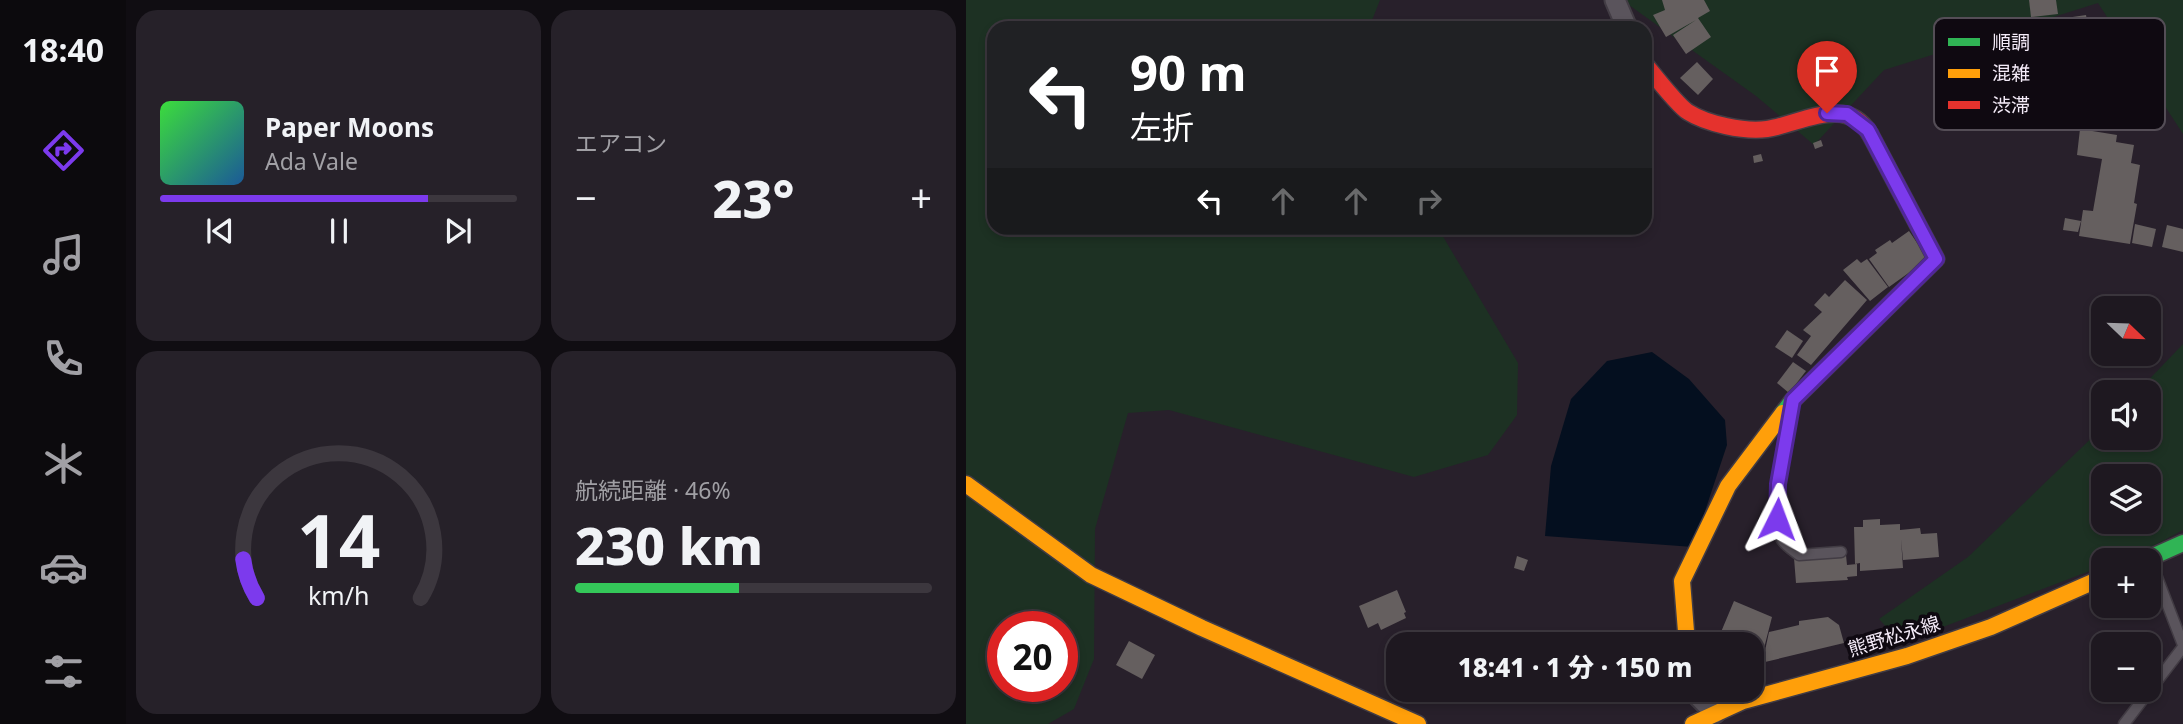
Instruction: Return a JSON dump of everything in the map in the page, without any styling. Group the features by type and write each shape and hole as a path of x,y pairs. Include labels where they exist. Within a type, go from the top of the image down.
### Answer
{"street":[{"path":"1615,0 1624,21"},
{"path":"1652,72 1687,111 1733,129 1766,129 1827,113 1847,114 1868,130 1936,259 1793,400 1728,486 1682,581 1686,632"},
{"path":"966,484 1091,575 1418,724"},
{"path":"2161,553 2183,543"},
{"name":"熊野松永線","path":"1693,724 1742,701 1907,656 1991,627 2091,583"},
{"path":"1704,702 1714,713"}],"lane":[{"path":"1793,400 1778,484 1777,519 1782,539 1799,555 1840,552"},
{"path":"2124,724 2183,646 2161,593"}],"green space":[{"path":"966,0 1380,0 1372,21 987,21 987,235 1442,235 1518,363 1517,415 1488,455 1414,477 1169,410 1128,413 1095,529 1094,659 1078,699 1078,611 987,611 987,702 1077,702 1074,709 1048,724 966,724"},
{"path":"1622,0 2183,0 2183,134 2165,106 2165,18 2108,18 2098,3 2050,18 1934,18 1934,54 1884,70 1814,145 1756,96"},
{"path":"2183,344 2183,530 2148,548 2091,548 2091,571 1901,643 1879,619 1968,557 2091,439 2091,450 2161,450 2161,380 2148,380"}],"water":[{"path":"1652,352 1689,379 1725,420 1727,445 1693,547 1545,536 1551,466 1571,399 1607,361"}],"building":[{"path":"1662,0 1704,0 1710,11 1698,18 1711,37 1686,54 1673,35 1696,20 1666,37 1653,15 1665,10"},
{"path":"2029,0 2056,0 2058,14 2031,17"},
{"path":"2086,15 2087,18 2066,18"},
{"path":"1697,62 1713,79 1698,95 1680,78"},
{"path":"2080,130 2117,135 2116,142 2134,145 2131,163 2140,165 2130,244 2079,236 2083,210 2093,211 2102,159 2077,155"},
{"path":"1821,140 1823,146 1815,149 1813,143"},
{"path":"1761,154 1763,161 1754,163 1753,156"},
{"path":"2065,218 2081,221 2078,232 2063,230"},
{"path":"2135,224 2156,229 2152,247 2132,243"},
{"path":"2167,225 2183,229 2183,252 2162,247"},
{"path":"1909,231 1928,259 1889,287 1869,259 1877,253 1875,250 1890,240 1892,243"},
{"path":"1857,259 1861,263 1867,259 1888,287 1870,301 1843,270"},
{"path":"1845,280 1867,300 1811,365 1797,355 1811,336 1803,330 1822,312 1814,305 1825,293 1829,297"},
{"path":"1787,330 1803,341 1792,358 1775,347"},
{"path":"1793,362 1806,371 1789,393 1777,383"},
{"path":"1880,519 1880,525 1900,524 1900,530 1920,528 1921,534 1937,533 1939,557 1903,560 1901,539 1903,568 1860,571 1860,563 1855,564 1854,527 1863,527 1863,520"},
{"path":"1846,555 1847,565 1857,564 1857,576 1847,577 1848,580 1796,583 1794,558"},
{"path":"1517,556 1528,560 1524,571 1514,568"},
{"path":"1397,590 1406,618 1381,630 1378,623 1368,628 1359,606"},
{"path":"1734,601 1772,617 1764,648 1764,632 1721,632"},
{"path":"1828,617 1839,625 1844,643 1765,662 1769,632 1799,625 1799,621"},
{"path":"1129,641 1155,655 1142,679 1116,665"}],"traffic: fast":[{"path":"1783,413 1936,259 1870,134"},
{"path":"2161,553 2183,543"}],"traffic: slow":[{"path":"1686,632 1682,581 1728,486 1783,413"},
{"path":"966,484 1091,575 1202,628 1418,724"},
{"path":"1693,724 1743,701 1907,656 1991,627 2091,583"}],"traffic: jam":[{"path":"1652,73 1684,109 1715,123 1737,128 1767,129 1836,114 1849,116 1860,122 1870,134"}],"route":[{"path":"1777,519 1778,484 1793,400 1936,259 1868,130 1847,114 1827,113"}]}
